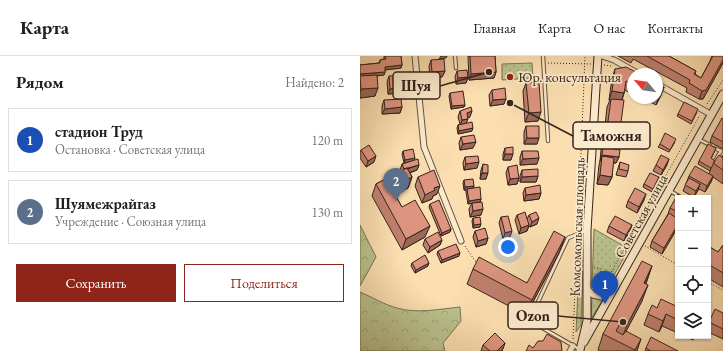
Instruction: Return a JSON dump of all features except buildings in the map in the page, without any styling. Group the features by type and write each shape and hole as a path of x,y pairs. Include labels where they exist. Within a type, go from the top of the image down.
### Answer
{"main road":[{"name":"Комсомольская площадь","path":"580,351 587,322 587,230 598,56"},
{"name":"Советская улица","path":"580,351 723,94"}],"street":[{"path":"415,56 424,147 461,241"},
{"path":"602,56 614,60 628,68"},
{"path":"663,87 712,115"},
{"path":"587,288 593,295 602,297 614,290"},
{"path":"570,351 573,346"}],"lane":[{"path":"455,56 456,68"},
{"path":"543,56 548,141"},
{"path":"698,139 721,151 715,161 723,166"},
{"path":"669,190 678,195"},
{"path":"580,351 539,326 531,317 568,238 587,230"}],"path":[{"path":"573,346 585,56"},
{"path":"544,63 585,63 613,66"},
{"path":"604,285 703,110 723,80"},
{"path":"461,241 475,261 482,264"},
{"path":"645,246 675,263"},
{"path":"600,268 604,285"},
{"path":"711,284 723,290"},
{"path":"604,285 614,290"}],"green space":[{"path":"532,63 533,78 502,80 502,64"},
{"path":"360,225 376,257 360,286"},
{"path":"594,229 629,249 606,289 602,292 594,290 592,286"},
{"path":"584,234 583,264 579,264 580,235"},
{"path":"579,270 583,271 581,325 576,332"},
{"path":"360,292 388,305 405,310 412,311 460,307 461,321 443,343 445,351 360,351"},
{"path":"592,298 599,300 603,299 591,319"}],"place":[{"name":"Шуя","path":"489,72"},
{"name":"Юр. консультация","path":"510,77"},
{"name":"Таможня","path":"510,103"},
{"name":"Шуямежрайгаз","path":"396,201"},
{"name":"стадион Труд","path":"605,304"},
{"name":"Ozon","path":"623,322"}]}
